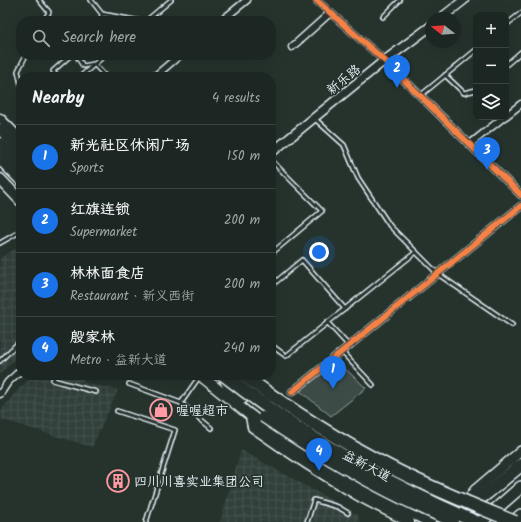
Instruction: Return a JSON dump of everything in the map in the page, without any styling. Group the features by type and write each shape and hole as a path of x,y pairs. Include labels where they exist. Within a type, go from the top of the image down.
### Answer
{"highway":[{"path":"0,144 16,160"},
{"path":"0,158 16,174"},
{"path":"230,380 311,435 362,467 439,506 476,522"},
{"path":"250,380 288,407 358,450 391,468 460,500 514,522 521,515"},
{"path":"452,520 521,464"},
{"path":"481,522 521,488"}],"main road":[{"path":"0,129 16,146"},
{"path":"0,179 16,196"},
{"name":"益新大道","path":"207,380 296,447 368,491 430,522"},
{"name":"益新大道","path":"225,380 229,389 258,418 349,470 432,513 452,520"},
{"path":"258,418 253,427 303,462 360,496 399,515 409,522"},
{"path":"452,520 475,490 521,451"}],"street":[{"path":"227,16 247,0"},
{"path":"316,0 384,61 521,195"},
{"path":"449,12 464,0"},
{"path":"292,47 330,13"},
{"name":"新乐路","path":"276,149 384,61 425,30"},
{"path":"160,72 174,60"},
{"path":"509,113 521,104"},
{"path":"0,118 16,134"},
{"path":"470,144 500,120"},
{"path":"0,150 16,166"},
{"path":"292,392 521,206"},
{"path":"0,394 8,382 16,375"}],"lane":[{"path":"39,0 49,12 47,16"},
{"path":"152,16 171,0"},
{"path":"383,17 400,0"},
{"path":"93,1 102,14 113,16"},
{"path":"509,23 521,13"},
{"path":"420,96 473,52"},
{"path":"509,62 521,52"},
{"path":"18,72 24,60"},
{"path":"53,72 52,71 65,60"},
{"path":"79,60 83,66 94,64"},
{"path":"85,72 99,60"},
{"path":"94,64 101,72"},
{"path":"445,75 464,93 473,91"},
{"path":"314,118 344,145 358,178 390,226 438,274 512,325"},
{"path":"276,165 322,211 276,251"},
{"path":"0,243 16,234"},
{"path":"276,349 286,356 416,252"},
{"path":"276,282 302,260 345,309"},
{"path":"327,322 349,346"},
{"path":"0,361 16,345"},
{"path":"342,352 373,385"},
{"path":"53,380 96,392"},
{"path":"180,403 196,380"},
{"path":"129,384 180,403 211,428"},
{"path":"117,411 175,430 146,522"},
{"path":"308,522 314,500 338,507 348,513"}],"shaded area":[{"path":"16,248 16,358 0,374 0,258"},
{"path":"338,362 366,388 331,416 300,391"},
{"path":"28,380 83,380 83,382 118,390 92,447 0,419 1,411 15,393"},
{"path":"241,450 358,515 360,522 220,522"}],"cycle path":[{"path":"316,0 385,61 521,195"},
{"path":"292,392 521,206"}],"place":[{"name":"红旗连锁","path":"397,88"},
{"name":"林林面食店","path":"487,170"},
{"name":"新光社区休闲广场","path":"333,389"},
{"name":"喔喔超市","path":"161,410"},
{"name":"殷家林","path":"319,471"},
{"name":"四川川喜实业集团公司","path":"118,481"}]}
